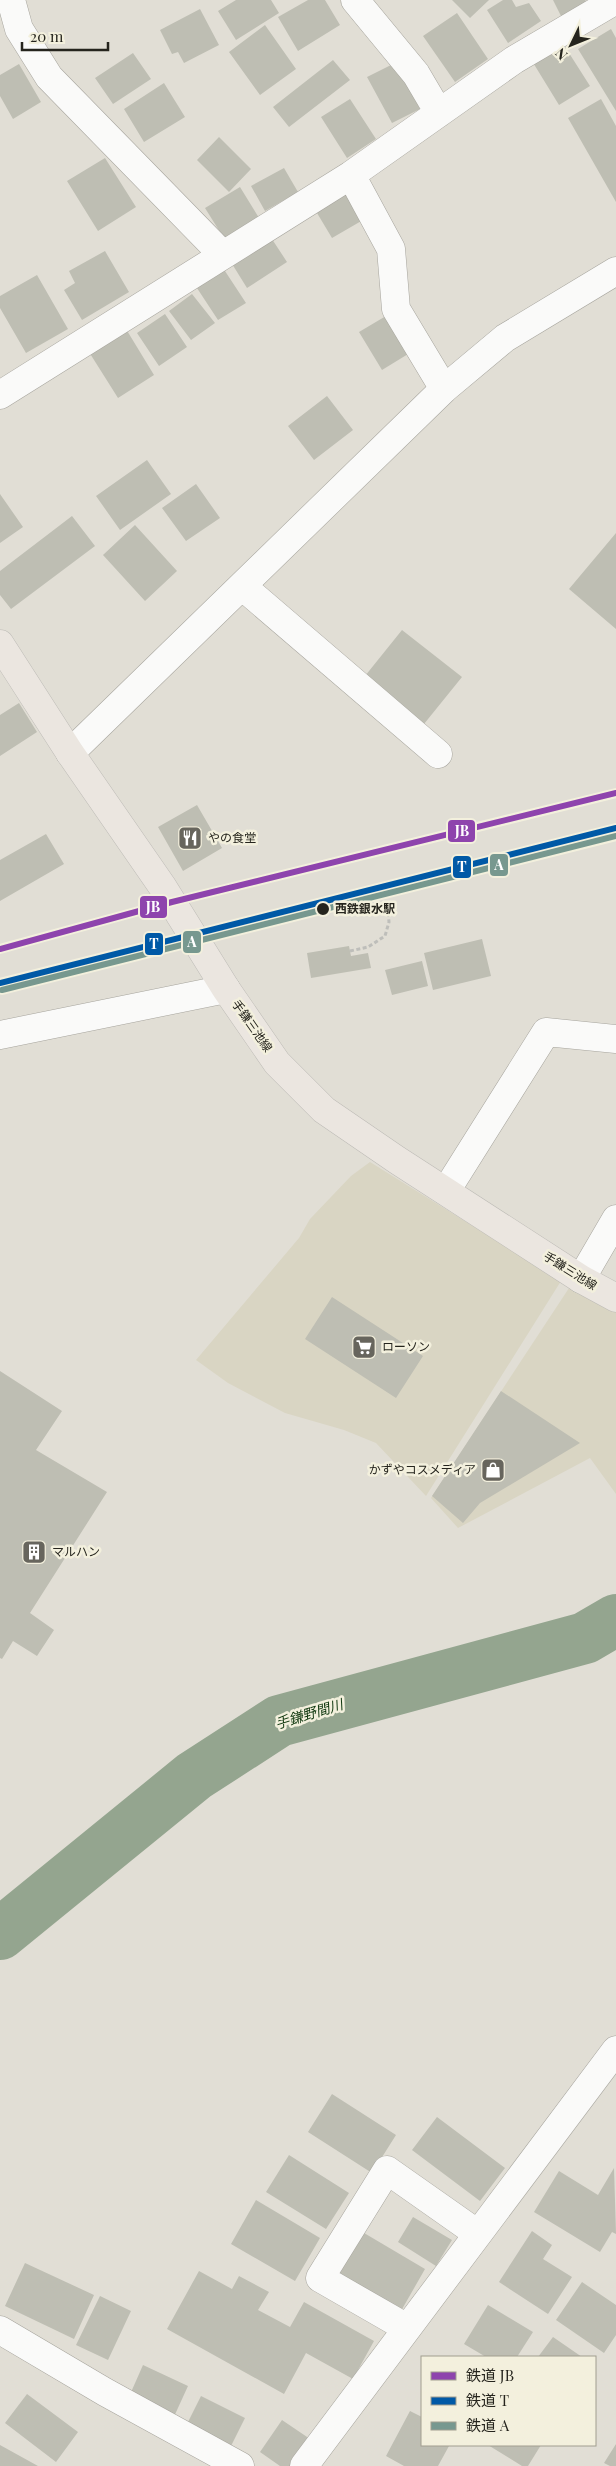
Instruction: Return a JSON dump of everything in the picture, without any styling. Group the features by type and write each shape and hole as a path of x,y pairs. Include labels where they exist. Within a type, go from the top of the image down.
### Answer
{"main road":[{"name":"手鎌三池線","path":"0,644 70,753 162,886 226,989 278,1063 324,1110 581,1279 616,1298"}],"street":[{"path":"11,0 20,29 49,77 223,255"},
{"path":"355,0 416,74 439,112"},
{"path":"0,395 351,175 514,60 616,0"},
{"path":"351,175 392,249 396,309 444,389"},
{"path":"70,753 444,389 505,338 616,271"},
{"path":"242,586 438,754"},
{"path":"0,1034 226,989"},
{"path":"446,1191 546,1032 616,1039"},
{"path":"581,1279 616,1219"},
{"path":"304,2466 616,2050"},
{"path":"407,2328 320,2278 387,2170 478,2234"},
{"path":"0,2330 104,2392 240,2466"}],"path":[{"path":"350,951 368,947 385,936 389,922 388,910"}],"shaded area":[{"path":"370,1162 561,1281 426,1496 376,1443 344,1430 285,1413 228,1383 196,1360 299,1238 310,1219 351,1176"},
{"path":"571,1285 616,1311 616,1494 590,1458 458,1528 431,1498"}],"building":[{"path":"236,0 271,0 279,13 236,40 218,11"},
{"path":"308,0 325,0 340,25 298,51 278,17"},
{"path":"452,0 489,0 470,18"},
{"path":"503,0 512,0 516,7 529,3 541,21 508,43 487,10"},
{"path":"553,0 585,0 587,2 561,16"},
{"path":"200,9 219,45 184,63 178,52 172,54 160,30"},
{"path":"457,13 488,59 455,82 423,36"},
{"path":"265,25 296,69 260,95 229,52"},
{"path":"611,29 616,38 616,111 578,49"},
{"path":"562,42 590,86 559,105 532,61"},
{"path":"133,53 151,79 113,104 95,78"},
{"path":"333,60 350,80 289,127 273,107"},
{"path":"395,63 420,109 392,123 367,77"},
{"path":"19,64 41,102 13,119 0,96 0,75"},
{"path":"164,83 185,117 144,142 124,109"},
{"path":"350,99 376,139 347,158 321,117"},
{"path":"601,99 616,126 616,202 568,118"},
{"path":"219,137 251,169 229,192 197,160"},
{"path":"105,158 136,207 98,231 67,181"},
{"path":"284,168 298,192 265,211 251,186"},
{"path":"240,187 259,218 225,240 205,208"},
{"path":"346,190 363,220 332,238 314,208"},
{"path":"268,233 287,262 247,288 229,259"},
{"path":"105,251 129,292 82,320 64,290 75,283 69,271"},
{"path":"223,268 246,303 218,320 195,285"},
{"path":"37,275 68,329 26,353 0,308 0,296"},
{"path":"192,294 215,323 191,340 169,311"},
{"path":"391,313 413,351 382,370 359,332"},
{"path":"165,314 187,347 159,366 137,333"},
{"path":"126,329 154,375 118,398 89,352"},
{"path":"327,396 353,430 314,460 288,426"},
{"path":"147,460 171,494 120,530 96,496"},
{"path":"196,484 220,518 186,541 162,508"},
{"path":"0,494 23,527 0,543"},
{"path":"72,516 95,546 11,609 0,595 0,571"},
{"path":"135,525 177,571 145,601 103,555"},
{"path":"616,533 616,629 569,589"},
{"path":"402,630 462,677 424,724 365,676"},
{"path":"19,703 37,732 0,756 0,715"},
{"name":"やの食堂","path":"197,805 222,848 183,871 158,827"},
{"path":"46,834 64,864 0,901 0,860"},
{"path":"482,939 491,976 433,990 424,953"},
{"name":"西鉄銀水駅","path":"349,946 351,956 368,953 371,968 311,978 307,953"},
{"path":"422,961 428,986 392,995 385,970"},
{"name":"ローソン","path":"332,1297 423,1356 396,1398 305,1339"},
{"name":"マルハン","path":"0,1371 62,1411 36,1450 107,1492 30,1613 54,1630 37,1656 13,1641 2,1659 0,1658"},
{"name":"かずやコスメディア","path":"501,1391 580,1443 480,1503 463,1523 432,1496"},
{"path":"332,2094 396,2135 372,2173 308,2132"},
{"path":"437,2117 505,2168 480,2201 412,2150"},
{"path":"289,2155 349,2193 326,2229 266,2192"},
{"path":"614,2168 616,2234 612,2232 600,2252 534,2212 559,2171 598,2195"},
{"path":"256,2200 320,2238 295,2281 231,2244"},
{"path":"413,2217 452,2240 436,2266 398,2242"},
{"path":"359,2230 425,2269 401,2311 334,2273"},
{"path":"532,2231 552,2245 543,2259 572,2277 548,2314 499,2282"},
{"path":"25,2263 94,2295 74,2339 5,2306"},
{"path":"199,2271 232,2289 239,2276 269,2292 258,2310 290,2327 304,2302 374,2341 353,2379 306,2353 284,2394 167,2329"},
{"path":"582,2282 616,2305 616,2335 604,2353 556,2320"},
{"path":"100,2296 131,2311 108,2360 76,2345"},
{"path":"488,2305 533,2332 518,2356 484,2356 464,2344"},
{"path":"553,2337 581,2356 539,2356"},
{"path":"143,2365 188,2386 172,2421 128,2399"},
{"path":"27,2394 78,2432 56,2462 5,2423"},
{"path":"201,2396 245,2418 228,2452 184,2430"},
{"path":"410,2411 421,2416 421,2446 449,2446 438,2466 404,2466 386,2456"},
{"path":"282,2420 313,2441 295,2466 280,2466 260,2452"},
{"path":"616,2444 616,2466 610,2466 604,2463"},
{"path":"0,2445 38,2466 0,2466"},
{"path":"490,2446 540,2446 528,2466 522,2466"}],"waterway":[{"name":"手鎌野間川","path":"0,1934 194,1776 279,1721 585,1638 616,1620"}],"rail line":[{"name":"JB","path":"0,949 172,902 616,793"},
{"name":"T","path":"0,983 616,828"},
{"name":"A","path":"2,990 616,836"}],"place":[{"name":"やの食堂","path":"190,838"},
{"name":"西鉄銀水駅","path":"323,909"},
{"name":"ローソン","path":"364,1347"},
{"name":"かずやコスメディア","path":"493,1470"},
{"name":"マルハン","path":"34,1552"}]}
